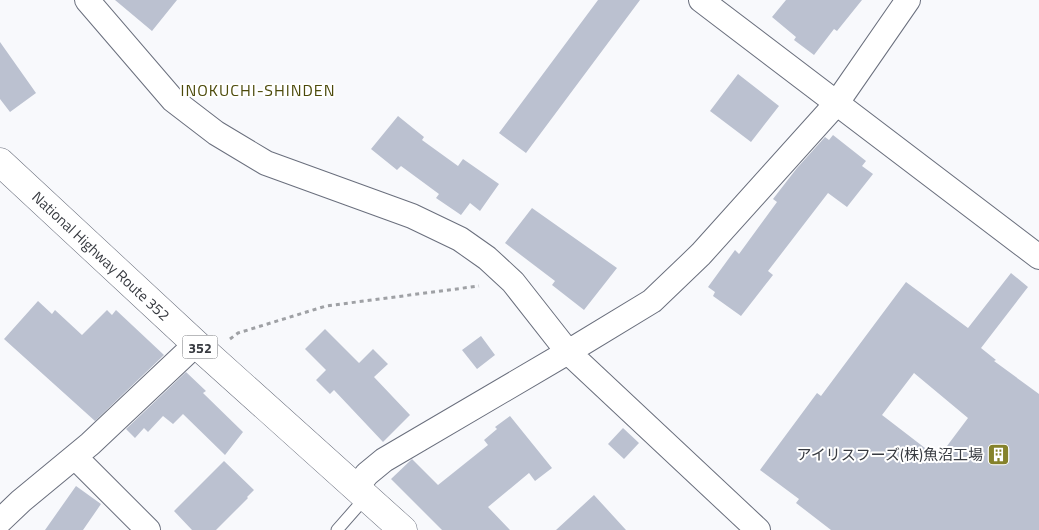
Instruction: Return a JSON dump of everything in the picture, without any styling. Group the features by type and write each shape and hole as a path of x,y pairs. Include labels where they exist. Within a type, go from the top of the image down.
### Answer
{"highway":[{"name":"National Highway Route 352","path":"0,162 203,350 403,530"}],"street":[{"path":"87,0 173,100 216,133 266,163 412,216 460,239 486,258 513,282 568,352 758,530"},
{"path":"701,0 1039,257"},
{"path":"361,493 367,474 384,460 652,301 700,254 836,104 908,0"},
{"path":"0,521 21,501 203,350"},
{"path":"75,457 148,530"}],"lane":[{"path":"337,530 361,493"}],"path":[{"path":"203,350 238,334 326,306 513,282"}],"building":[{"path":"115,0 177,0 152,31"},
{"path":"598,0 640,0 526,153 499,133"},
{"path":"786,0 862,0 837,31 834,29 814,55 794,40 796,37 772,17"},
{"path":"0,42 36,93 10,112 0,99"},
{"path":"738,74 779,106 751,142 710,111"},
{"path":"398,116 424,137 422,140 458,166 463,159 499,184 480,211 470,203 461,215 436,198 439,194 401,166 397,170 371,149"},
{"path":"833,135 866,161 862,166 873,174 847,207 828,193 768,271 773,275 741,316 713,296 715,292 708,287 735,250 739,254 777,202 773,199 797,168 825,137 829,140"},
{"path":"532,208 617,268 584,310 552,285 555,281 505,243"},
{"path":"1011,273 1028,287 981,348 996,360 994,361 1039,394 1039,530 831,530 796,503 799,499 760,470 817,393 821,396 906,282 968,328","holes":["914,373 968,418 938,458 882,415"]},
{"path":"38,301 52,314 55,310 82,335 107,310 112,315 116,310 164,355 95,421 4,339"},
{"path":"325,329 359,363 373,349 388,364 374,377 410,415 383,442 334,390 330,394 316,380 326,370 305,349"},
{"path":"481,336 495,355 477,369 462,350"},
{"path":"186,372 206,391 203,393 243,432 225,455 183,414 173,424 163,416 148,432 144,428 135,438 126,429"},
{"path":"510,416 552,468 535,481 529,473 488,507 510,530 442,530 391,479 412,459 438,485 488,445 484,440 497,429 495,427"},
{"path":"623,428 639,443 624,459 608,444"},
{"path":"224,461 254,490 216,530 192,530 174,511"},
{"path":"76,486 101,504 83,530 45,530"},
{"path":"594,495 626,530 556,530"}],"place":[{"name":"アイリスフーズ(株)魚沼工場","path":"999,454"}],"district":[{"name":"INOKUCHI-SHINDEN","path":"258,90"}]}
